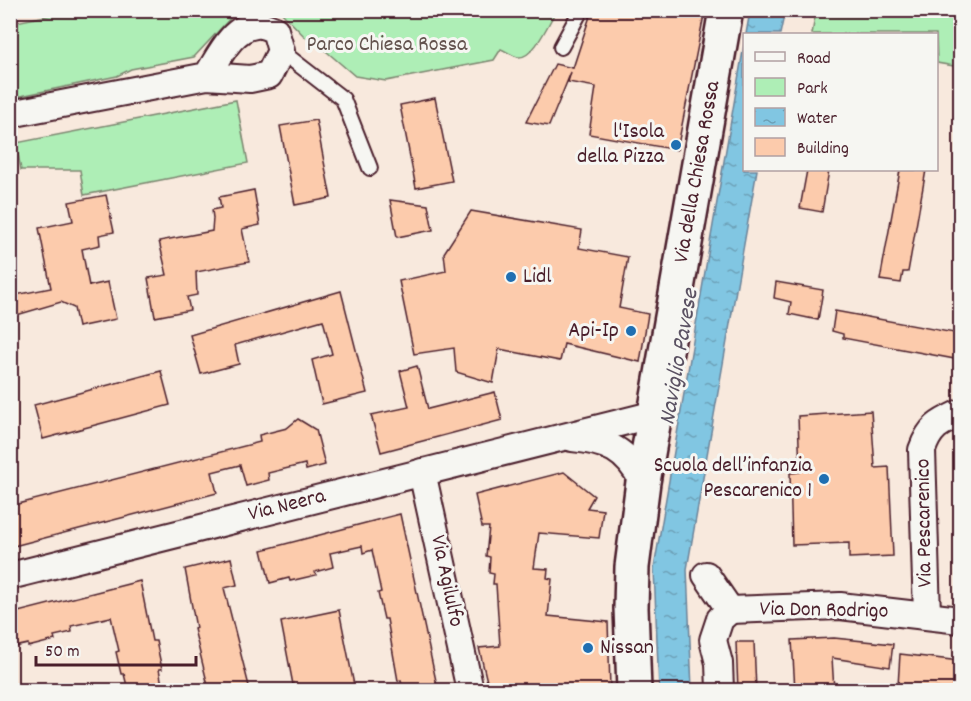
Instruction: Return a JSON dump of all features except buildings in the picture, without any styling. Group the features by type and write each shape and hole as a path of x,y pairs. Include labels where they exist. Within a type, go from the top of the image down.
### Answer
{"main road":[{"name":"Via della Chiesa Rossa","path":"634,690 632,567 643,482 726,10"}],"street":[{"path":"10,114 207,76 250,79 269,75 281,51 275,30 258,24 240,31 225,46 207,76"},
{"name":"Via Pescarenico","path":"927,615 922,450 933,428 960,413"},
{"name":"Via Neera","path":"10,576 655,414"},
{"name":"Via Neera","path":"563,437 594,440 610,446 629,460 643,482"},
{"name":"Via Agilulfo","path":"422,472 470,690"},
{"name":"Via Don Rodrigo","path":"706,575 730,610 840,606 960,620"},
{"path":"720,690 719,663 713,640 720,620 730,610"}],"lane":[{"path":"561,47 581,10"},
{"path":"281,51 342,99 370,168"}],"green space":[{"path":"75,10 237,11 194,57 131,69 117,76 11,98 11,23"},
{"name":"Parco Chiesa Rossa","path":"280,11 556,11 535,46 524,56 518,57 501,49 494,60 386,81 355,76 305,37"},
{"path":"816,11 960,11 960,67 938,63 938,33 812,33"},
{"path":"236,100 248,163 84,195 80,170 21,170 16,143"}],"water":[{"path":"750,11 785,11 780,33 746,33"},
{"path":"743,51 743,171 757,171 687,569 692,690 659,690 654,568"}],"place":[{"name":"l'Isola della Pizza","path":"676,145"},
{"name":"Lidl","path":"511,277"},
{"name":"Api-Ip","path":"631,331"},
{"name":"Scuola dell’infanzia Pescarenico 1","path":"824,479"},
{"name":"Nissan","path":"588,648"}],"water label":[{"name":"Naviglio Pavese","path":"680,357"}]}
